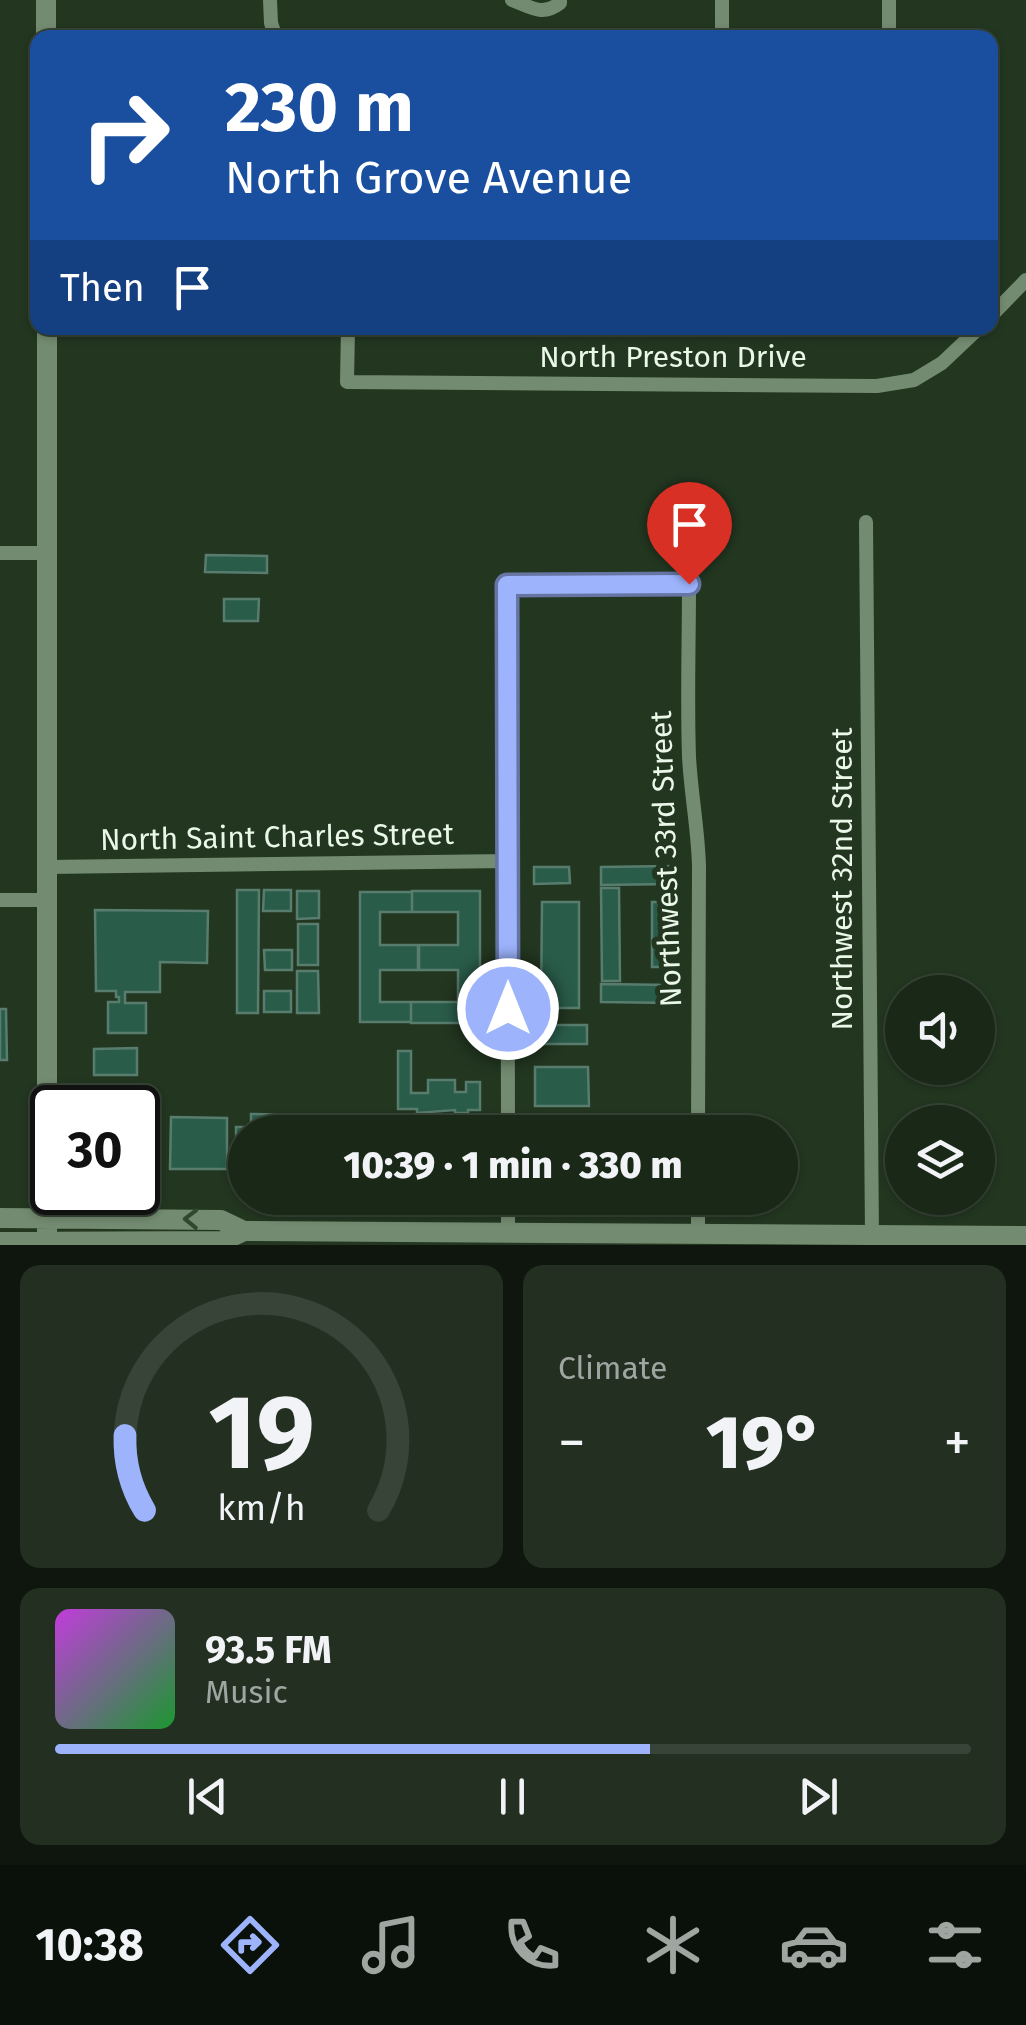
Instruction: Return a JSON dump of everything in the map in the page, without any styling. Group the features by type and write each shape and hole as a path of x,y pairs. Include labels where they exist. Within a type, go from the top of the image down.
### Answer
{"main road":[{"path":"46,0 46,30"},
{"path":"46,335 47,1244"},
{"path":"0,1218 221,1220 244,1232 418,1239 508,1234 698,1235 783,1240 1026,1236"},
{"path":"0,1242 223,1241 244,1232"}],"street":[{"path":"270,0 273,30"},
{"path":"512,0 542,11 550,10 560,0"},
{"path":"722,0 722,30"},
{"path":"889,0 890,30"},
{"path":"998,309 1022,285"},
{"name":"North Preston Drive","path":"348,335 348,382 877,386 914,380 942,363 972,335"},
{"name":"Northwest 32nd Street","path":"866,522 872,1236"},
{"path":"0,553 47,553"},
{"name":"Northwest 33rd Street","path":"508,862 507,585 689,584 689,756 699,866 698,1115"},
{"path":"508,862 508,1115"},
{"name":"North Saint Charles Street","path":"48,866 508,862"},
{"path":"0,900 48,900"},
{"path":"508,1215 508,1234"},
{"path":"698,1215 698,1235"}],"building":[{"path":"206,555 267,556 267,573 205,572"},
{"path":"224,599 259,599 258,621 224,621"},
{"path":"671,866 671,884 601,885 601,867"},
{"path":"534,867 569,867 570,883 534,884"},
{"path":"601,888 619,888 620,981 602,981"},
{"path":"237,890 259,890 258,1013 237,1013"},
{"path":"264,890 291,890 291,911 263,911"},
{"path":"297,891 319,891 319,918 297,919"},
{"path":"412,891 480,891 480,1023 411,1023 411,1002 458,1002 458,970 419,970 419,945 458,945 458,912 412,912"},
{"path":"360,892 412,892 412,912 380,912 380,945 418,945 418,970 380,970 380,1002 411,1002 411,1022 360,1022"},
{"path":"542,902 579,902 579,1008 541,1008"},
{"path":"652,902 674,902 674,967 652,967"},
{"path":"95,910 208,911 207,963 160,962 160,992 125,992 125,1003 146,1003 146,1033 108,1033 108,1002 119,1002 119,997 116,991 96,991"},
{"path":"298,924 318,924 318,965 298,965"},
{"path":"264,950 292,950 292,970 265,970"},
{"path":"297,971 318,971 319,1013 297,1013"},
{"path":"601,984 673,985 672,1003 601,1002"},
{"path":"264,991 291,991 291,1012 264,1012"},
{"path":"0,1009 6,1009 7,1060 0,1060"},
{"path":"534,1025 587,1025 587,1044 534,1044"},
{"path":"137,1048 137,1075 94,1075 94,1049"},
{"path":"398,1051 411,1051 411,1093 428,1093 428,1080 455,1080 455,1092 466,1092 466,1082 480,1082 480,1110 417,1113 417,1109 398,1109"},
{"path":"535,1067 588,1067 589,1106 535,1106"},
{"path":"171,1117 227,1118 227,1169 170,1169"}],"route":[{"path":"508,1009 507,585 689,584"}]}
